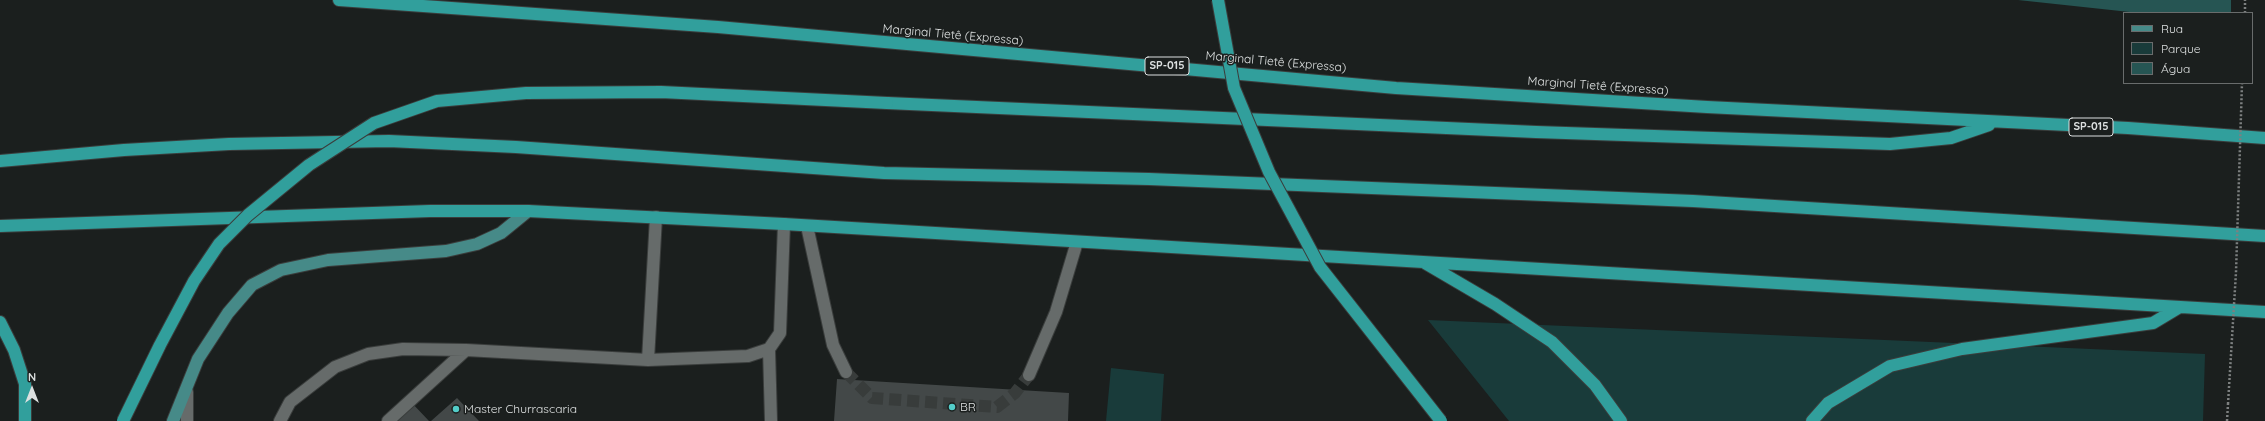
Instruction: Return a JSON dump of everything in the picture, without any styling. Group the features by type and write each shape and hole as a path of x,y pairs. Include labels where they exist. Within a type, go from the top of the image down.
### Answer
{"highway":[{"name":"Marginal Tietê (Expressa)","path":"339,0 718,27 1396,88 1707,107 1996,122"},
{"path":"1218,0 1234,88 1276,186 1320,267 1441,421"},
{"path":"123,421 190,287 219,244 248,215 309,165 374,124 437,101 526,93 661,92 1536,132 1890,144 1950,138 1996,122"},
{"name":"SP-015","path":"1996,122 2186,132 2265,138"},
{"path":"0,161 124,150 229,144 389,141 516,147 884,173 1149,178 1693,201 2265,236"},
{"path":"0,226 408,212 528,212 784,224 2265,312"},
{"path":"1422,262 1495,304 1552,342 1595,385 1622,421"},
{"path":"1812,421 1828,403 1890,366 1962,349 2152,323 2178,308"},
{"path":"0,322 14,350 24,384 24,421"}],"main road":[{"path":"174,421 187,392 198,359 228,313 252,285 281,270 328,260 446,251 476,244 501,233 528,212"}],"street":[{"path":"648,360 656,217"},
{"path":"280,421 290,402 335,367 368,354 403,348 648,360 748,356 769,348 780,333 784,224"},
{"path":"806,226 833,345 846,372"},
{"path":"1029,375 1056,312 1078,242"},
{"path":"769,348 771,421"},
{"path":"388,421 466,350"},
{"path":"187,392 187,421"}],"path":[{"path":"2244,12 2245,0"},
{"path":"2227,421 2236,272 2242,84"}],"green space":[{"path":"1428,320 2205,354 2203,421 1509,421"},
{"path":"1111,368 1164,374 1161,421 1106,421"}],"water":[{"path":"2018,0 2265,0 2253,12 2130,12"}],"pier":[{"path":"2231,0 2265,0 2265,24 2253,24 2253,12 2231,12"}],"building":[{"name":"BR","path":"837,379 1069,393 1068,421 834,421"},
{"name":"Master Churrascaria","path":"457,398 479,421 431,421"},
{"name":"Master Churrascaria","path":"411,402 429,421 390,421"}],"tunnel":[{"path":"846,372 872,398 997,407 1015,393 1029,375"}],"place":[{"name":"BR","path":"952,407"},
{"name":"Master Churrascaria","path":"456,409"}]}
